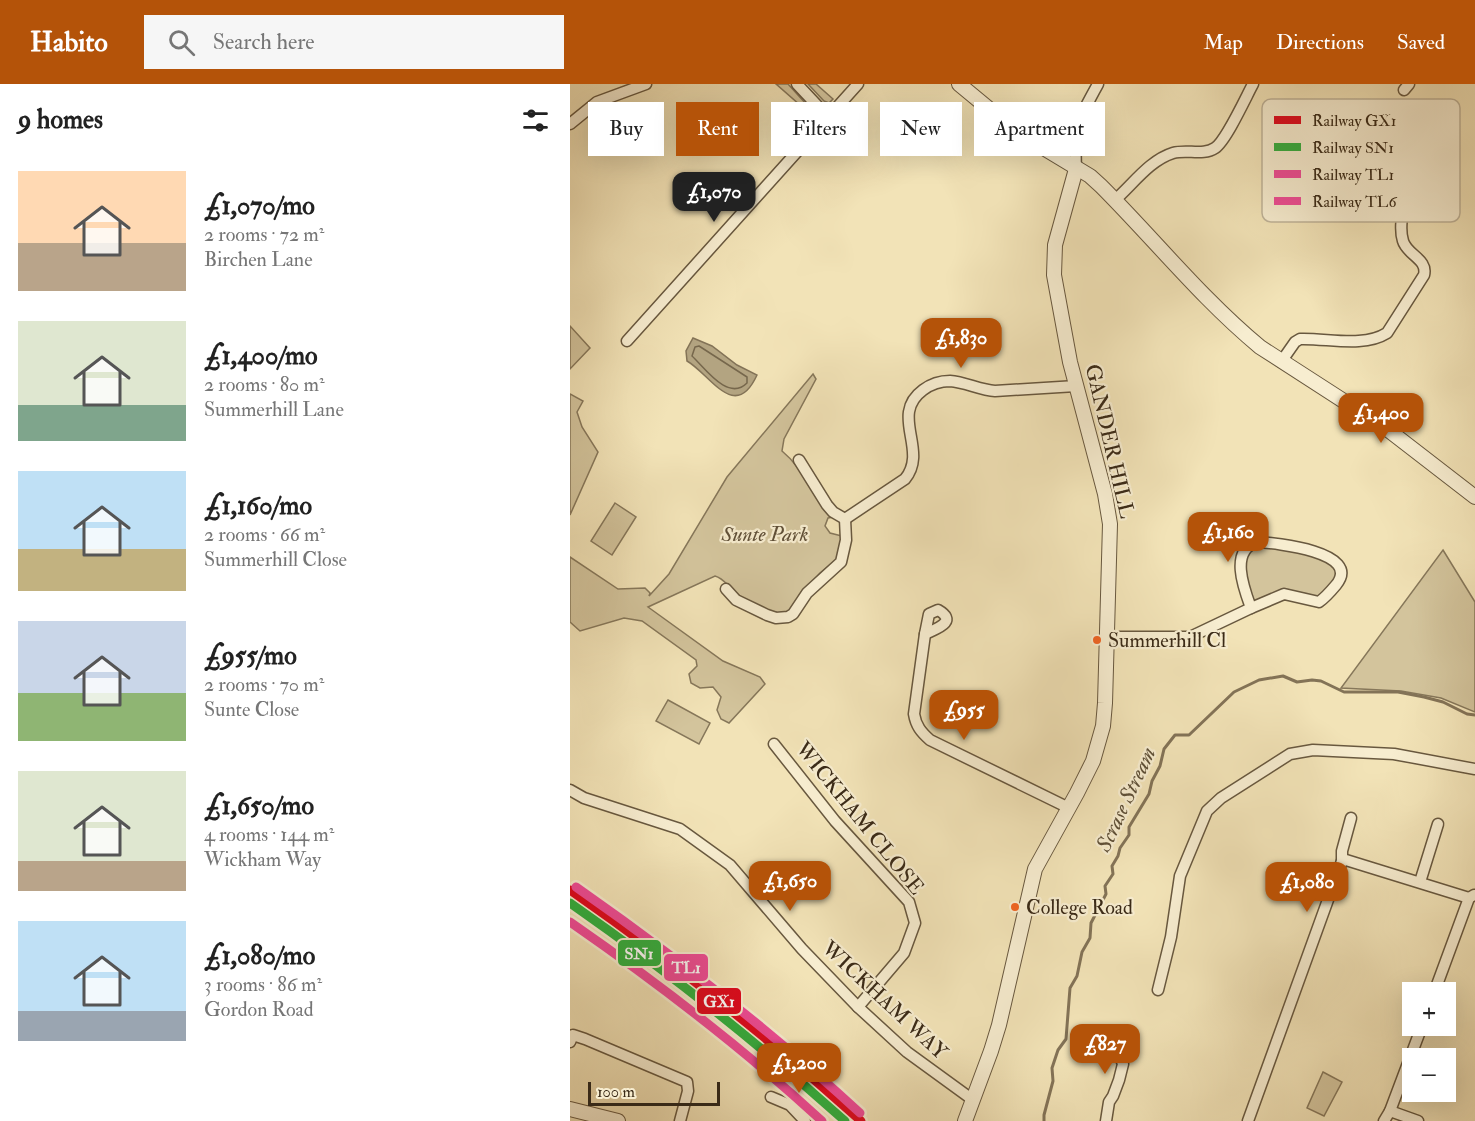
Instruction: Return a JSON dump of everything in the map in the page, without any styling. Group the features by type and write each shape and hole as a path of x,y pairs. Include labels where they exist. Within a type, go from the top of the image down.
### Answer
{"street":[{"path":"570,124 597,102 646,84"},
{"path":"796,84 813,102"},
{"path":"842,102 858,84"},
{"path":"959,84 980,102"},
{"path":"1089,102 1098,84"},
{"path":"1115,200 1148,168 1165,156 1185,151 1208,151 1220,144 1253,84"},
{"path":"627,341 793,156"},
{"path":"1056,156 1090,176 1244,334 1281,362 1387,429 1475,497"},
{"path":"1076,156 1076,169"},
{"name":"GANDER HILL","path":"1068,808 1093,761 1103,726 1108,637 1110,524 1105,494 1060,315 1053,261 1055,245 1076,169"},
{"path":"1281,362 1295,342 1300,339 1367,340 1379,338 1387,333 1425,271 1423,263 1410,252 1402,240 1402,222"},
{"path":"845,519 905,479 910,472 914,459 908,408 916,396 931,385 949,381 995,391 1076,386"},
{"path":"799,460 827,505 833,512 845,519"},
{"path":"726,589 736,600 767,615 776,618 788,617 793,614 807,593 841,562 846,540 845,519"},
{"path":"1108,637 1190,637 1284,594 1319,602 1340,580 1342,571 1334,562 1317,551 1265,542 1251,544 1243,554 1241,571 1241,580 1251,608"},
{"path":"925,634 915,714 916,722 923,734 930,740 1068,808 1035,869 999,1025 965,1121"},
{"name":"WICKHAM CLOSE","path":"774,744 835,821 909,902 915,923 904,953 858,1007"},
{"path":"1158,990 1171,937 1180,876 1207,811 1221,798 1290,754 1306,750 1394,754 1475,769"},
{"name":"WICKHAM WAY","path":"570,790 584,798 680,829 730,865 802,949 858,1007 907,1052 973,1100"},
{"path":"1248,1121 1342,861 1342,851 1351,818"},
{"path":"1420,882 1438,824"},
{"path":"1342,861 1346,860 1472,896 1438,982"},
{"path":"571,1034 687,1082 688,1091 680,1121"},
{"path":"1106,1121 1109,1102 1117,1087 1123,1064 1120,1059 1126,1035"},
{"path":"1384,1121 1390,1111 1418,1036"},
{"path":"771,1097 790,1105 805,1121"},
{"path":"570,1109 618,1121"},
{"path":"1390,1111 1418,1121"}],"green space":[{"path":"776,84 788,84 804,102 797,102"},
{"path":"808,84 816,84 833,99 830,102 824,101"},
{"path":"570,326 590,348 570,369"},
{"name":"Sunte Park","path":"813,374 816,379 784,439 782,451 797,466 834,517 828,518 825,526 830,533 842,536 838,558 820,573 800,595 788,613 766,610 752,604 715,576 648,607 723,661 760,677 765,684 729,723 721,719 717,710 721,697 713,687 700,688 691,683 689,674 697,666 696,660 642,621 624,618 580,631 570,622 570,557 618,589 645,588 650,593 649,596 669,574 727,477"},
{"path":"570,394 583,401 577,412 582,427 598,452 570,515"},
{"path":"615,503 636,517 612,555 591,541"},
{"path":"1254,546 1314,553 1335,566 1338,575 1320,598 1286,590 1257,602 1252,601 1244,572 1246,559"},
{"path":"1443,550 1475,602 1475,712 1441,698 1401,691 1341,688"},
{"path":"668,700 710,723 699,744 656,721"},
{"path":"1323,1072 1342,1082 1324,1116 1307,1108"}],"water":[{"path":"693,338 712,346 737,365 757,375 749,389 740,395 731,395 722,391 687,361 686,351"}],"waterway":[{"name":"Scrase Stream","path":"1044,1121 1053,1081 1052,1068 1058,1050 1066,1039 1070,988 1077,976 1082,952 1090,938 1091,923 1106,894 1105,886 1113,874 1112,866 1120,848 1129,835 1129,827 1149,794 1164,749 1175,735 1189,735 1234,692 1259,680 1283,676 1297,682 1321,681 1344,692 1398,692 1424,697 1475,715"}],"rail line":[{"name":"TL1","path":"576,887 650,940 722,996 860,1113"},
{"name":"GX1","path":"570,890 646,944 719,1001 861,1121"},
{"name":"SN1","path":"570,903 711,1008 845,1121"},
{"name":"TL6","path":"570,922 699,1017 822,1121"}],"place":[{"name":"Summerhill Cl","path":"1097,640"},
{"name":"College Road","path":"1015,907"}]}
